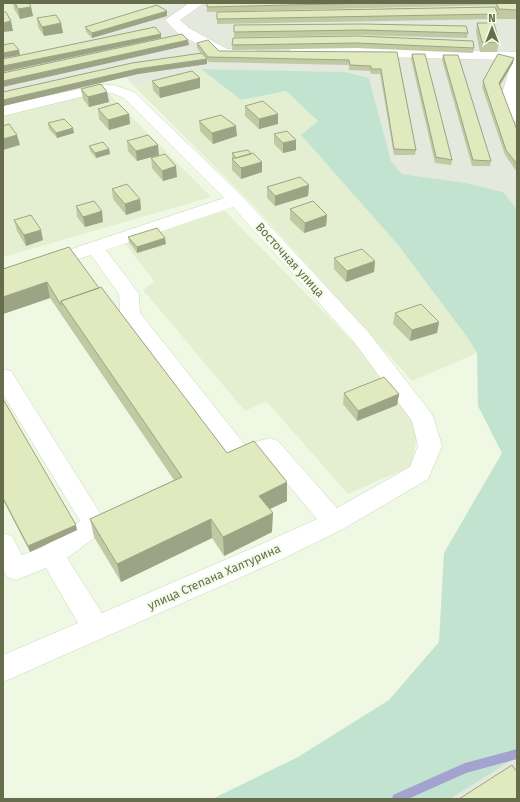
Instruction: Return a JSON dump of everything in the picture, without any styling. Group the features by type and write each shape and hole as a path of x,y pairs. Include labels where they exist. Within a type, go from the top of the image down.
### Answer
{"street":[{"path":"198,3 172,20 184,31 224,53 263,52"},
{"path":"286,52 363,52 517,56"},
{"path":"517,63 509,94 517,118"},
{"name":"Восточная улица","path":"3,111 97,89 114,89 129,95 236,200 362,338 423,418 430,446 420,473"},
{"path":"3,278 236,200"},
{"path":"94,247 129,294 130,314 231,459 270,447 334,522"},
{"path":"3,376 105,519 52,555 16,569 3,543"},
{"name":"улица Степана Халтурина","path":"3,668 273,551 334,522 420,473"},
{"path":"52,555 96,628"}],"shaded area":[{"path":"3,3 177,3 86,32 92,38 20,55 3,50"},
{"path":"177,3 517,3 517,209 503,192 466,183 402,174 391,161 369,78 345,72 201,69 133,85 126,77 3,106 3,50 14,48 20,55 92,38 86,32"},
{"path":"201,69 241,100 286,91 319,121 301,135 398,245 467,337 477,353 412,381 253,205 133,85"},
{"path":"201,69 345,72 369,78 391,161 402,174 466,183 503,192 517,209 517,757 450,799 212,799 298,757 389,700 439,642 444,553 502,453 478,406 477,353 467,337 398,245 301,135 318,121 286,91 241,100"},
{"path":"105,90 211,197 3,257 3,116"},
{"path":"225,211 355,344 418,424 412,466 348,494 266,401 245,411 143,290 154,281 123,241"},
{"path":"517,757 517,799 450,799"}],"building":[{"path":"15,3 29,3 31,7 18,9"},
{"path":"207,3 372,3 207,7"},
{"path":"496,3 517,3 517,10 499,9"},
{"path":"157,5 167,11 92,33 85,27"},
{"path":"495,7 498,14 217,19 217,12"},
{"path":"3,12 6,12 11,21 3,23"},
{"path":"56,15 61,23 42,27 37,18"},
{"path":"477,23 494,23 499,43 482,42"},
{"path":"362,24 466,26 468,33 362,30 234,32 234,25"},
{"path":"155,27 161,34 3,66 3,59"},
{"path":"182,34 188,40 3,81 3,73"},
{"path":"357,36 473,41 474,48 356,43 232,45 233,38"},
{"path":"208,40 219,51 397,52 416,150 394,149 381,69 371,69 371,66 350,65 349,60 208,57 197,43"},
{"path":"13,43 19,50 3,53 3,45"},
{"path":"202,53 207,59 137,69 3,100 3,92 132,63"},
{"path":"412,54 425,54 452,160 436,157"},
{"path":"498,54 514,58 499,83 517,130 517,164 506,150 483,81"},
{"path":"443,55 458,55 491,161 473,160"},
{"path":"192,71 200,78 159,88 152,81"},
{"path":"101,84 107,92 88,97 81,89"},
{"path":"263,101 278,114 259,119 245,106"},
{"path":"118,103 129,114 108,120 98,109"},
{"path":"221,115 236,126 212,133 199,121"},
{"path":"64,119 73,128 56,133 48,123"},
{"path":"9,124 17,135 3,139 3,126"},
{"path":"287,131 296,140 283,143 274,134"},
{"path":"148,135 158,145 136,151 127,141"},
{"path":"103,142 109,149 95,153 89,146"},
{"path":"248,150 251,154 236,158 232,153"},
{"path":"253,153 262,162 241,168 232,159"},
{"path":"165,154 176,166 162,171 151,158"},
{"path":"300,177 309,185 275,196 267,187"},
{"path":"127,184 140,199 125,204 112,189"},
{"path":"94,201 102,211 83,217 76,206"},
{"path":"313,201 327,215 305,223 290,209"},
{"path":"31,215 41,230 24,235 14,220"},
{"path":"157,228 165,238 137,247 128,237"},
{"path":"69,247 99,288 61,301 61,305 47,282 3,297 3,269"},
{"path":"362,249 375,261 347,271 334,258"},
{"path":"101,287 227,453 254,441 287,482 259,496 273,513 223,537 211,519 117,564 90,519 182,477 61,301"},
{"path":"421,304 439,322 412,330 395,313"},
{"path":"384,377 399,394 358,411 344,393"},
{"path":"3,399 76,525 28,546 3,498"},
{"path":"512,765 517,772 517,799 459,799"}],"waterway":[{"path":"397,799 465,768 517,754"}]}
